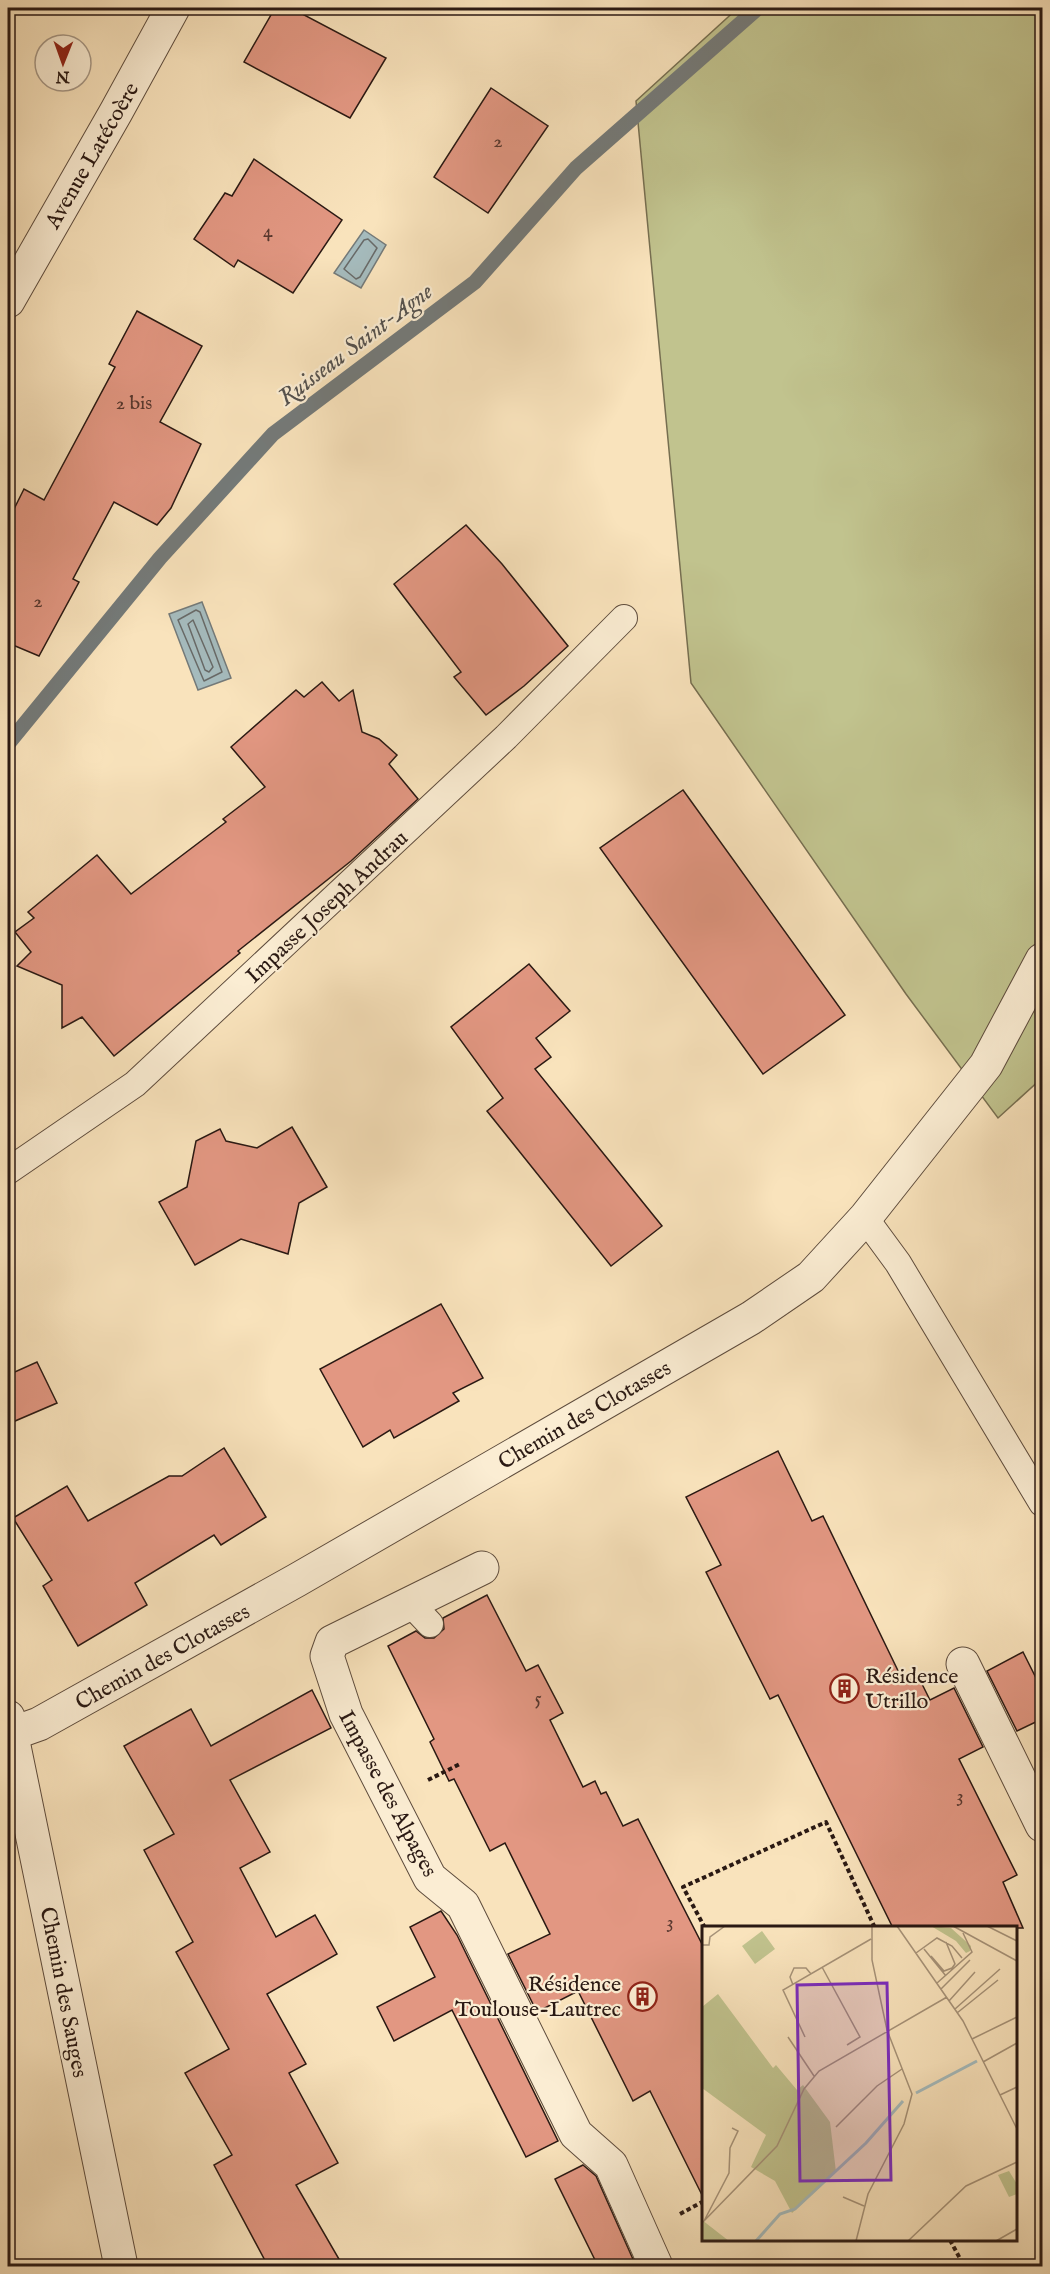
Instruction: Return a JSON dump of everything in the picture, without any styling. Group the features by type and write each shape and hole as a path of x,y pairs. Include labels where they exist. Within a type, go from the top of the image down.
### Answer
{"street":[{"name":"Avenue Latécoère","path":"8,301 173,8"},
{"name":"Chemin des Clotasses","path":"9,1729 39,1724 297,1580 751,1318 811,1277 865,1218 986,1065 1042,960"},
{"name":"Impasse des Alpages","path":"482,1568 420,1614 332,1642 327,1656 346,1714 430,1878 463,1905 576,2134 611,2165 656,2266"},
{"path":"963,1664 1042,1825"},
{"name":"Chemin des Sauges","path":"9,1729 121,2266"}],"lane":[{"name":"Impasse Joseph Andrau","path":"8,1171 135,1084 506,737 624,618"},
{"path":"865,1218 898,1263 1042,1503"}],"path":[{"path":"704,1926 683,1887 826,1822 874,1926"},
{"path":"951,2241 964,2266"}],"green space":[{"path":"738,8 1042,8 1042,1078 998,1118 906,994 691,683 636,101"}],"water":[{"path":"364,230 386,245 361,288 334,273"},
{"path":"202,602 231,678 198,690 169,614"}],"building":[{"path":"275,8 291,8 386,58 350,118 244,62"},
{"path":"491,88 548,126 488,213 434,177"},
{"path":"254,159 342,220 293,293 238,260 234,267 194,239 225,193 232,196"},
{"path":"137,311 202,346 160,422 201,444 171,508 157,525 114,502 73,579 79,582 39,656 8,643 8,521 24,489 44,500 115,367 109,364"},
{"path":"466,525 502,564 568,646 524,686 486,715 454,677 461,672 394,584"},
{"path":"322,682 339,701 353,690 362,732 379,739 397,755 389,764 418,799 351,861 238,951 240,953 114,1056 82,1017 62,1028 62,985 17,966 31,952 15,932 34,918 28,912 97,855 131,894 226,822 223,819 265,787 231,747 296,690 304,697"},
{"path":"683,790 845,1015 763,1074 600,848"},
{"path":"529,964 570,1011 536,1038 551,1057 535,1069 662,1226 611,1266 487,1111 503,1098 451,1027"},
{"path":"292,1127 327,1187 299,1203 288,1254 241,1239 195,1265 159,1202 187,1187 196,1141 220,1129 226,1141 257,1148"},
{"path":"441,1304 483,1378 453,1393 459,1401 394,1438 390,1430 363,1447 320,1369"},
{"path":"37,1362 57,1403 8,1424 8,1375"},
{"path":"224,1448 266,1517 221,1545 214,1535 135,1583 147,1605 78,1646 43,1586 52,1580 13,1518 67,1486 88,1521 169,1476 182,1476"},
{"name":"Résidence Utrillo","path":"778,1451 812,1521 823,1516 904,1683 918,1676 930,1700 954,1688 983,1747 959,1759 1017,1875 1003,1882 1023,1928 1017,1928 1017,1926 892,1926 778,1695 770,1699 706,1572 721,1565 686,1497"},
{"path":"487,1595 526,1671 538,1665 563,1713 550,1720 583,1787 595,1781 601,1794 606,1792 623,1826 638,1819 702,1944 702,2195 650,2091 633,2101 578,1991 537,2012 508,1954 550,1934 505,1843 490,1851 454,1779 449,1781 430,1742 434,1739 388,1646 416,1631 425,1638 434,1638 444,1629 443,1618"},
{"path":"1023,1652 1042,1690 1042,1719 1017,1731 987,1671"},
{"path":"312,1690 331,1728 230,1780 270,1852 240,1868 276,1937 315,1915 337,1954 267,1994 306,2064 289,2073 338,2163 296,2185 343,2266 268,2266 214,2165 232,2155 185,2073 229,2049 176,1952 193,1942 144,1850 174,1834 124,1746 191,1709 211,1746"},
{"path":"441,1911 457,1935 558,2141 526,2157 452,2010 394,2041 377,2007 435,1977 410,1927"},
{"path":"583,2165 596,2176 636,2266 598,2266 555,2179"}],"waterway":[{"name":"Ruisseau Saint-Agne","path":"8,744 160,558 273,434 475,282 576,168 758,8"}],"place":[{"name":"Résidence Utrillo","path":"844,1688"},
{"name":"Résidence Toulouse-Lautrec","path":"642,1996"}]}
